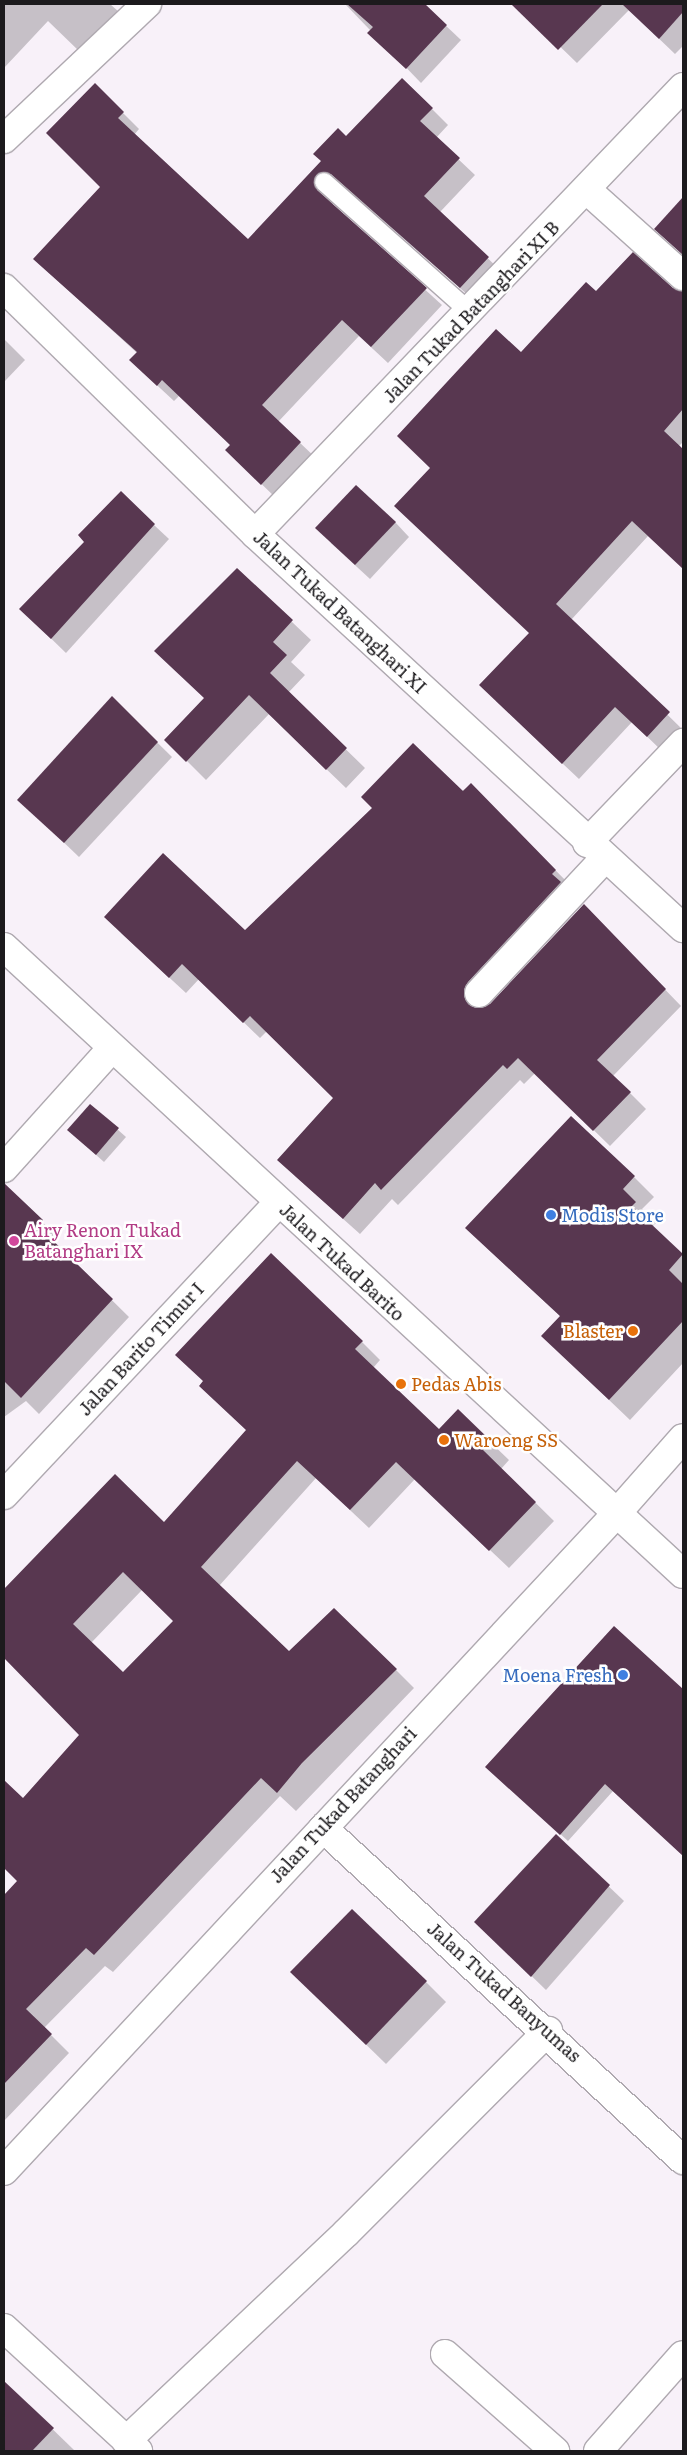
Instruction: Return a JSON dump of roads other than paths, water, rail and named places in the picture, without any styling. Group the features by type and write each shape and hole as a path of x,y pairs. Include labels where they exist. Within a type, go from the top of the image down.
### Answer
{"street":[{"path":"4,139 147,4"},
{"name":"Jalan Tukad Batanghari XI B","path":"255,534 471,313 683,87"},
{"path":"587,190 683,276"},
{"name":"Jalan Tukad Batanghari XI","path":"4,288 255,534 596,851 683,928"},
{"path":"479,993 683,743"},
{"name":"Jalan Tukad Barito","path":"4,947 278,1203 683,1574"},
{"path":"4,1168 112,1048"},
{"name":"Jalan Barito Timur I","path":"4,1495 278,1203"},
{"name":"Jalan Tukad Batanghari","path":"4,2171 616,1514 683,1438"},
{"name":"Jalan Tukad Banyumas","path":"323,1828 548,2031 683,2160"},
{"path":"4,2328 132,2446 548,2031"},
{"path":"445,2354 555,2451"},
{"path":"598,2451 683,2355"}],"lane":[{"path":"324,182 471,313"}],"place":[{"name":"Modis Store","path":"551,1215"},
{"name":"Airy Renon Tukad Batanghari IX","path":"14,1241"},
{"name":"Blaster","path":"633,1331"},
{"name":"Pedas Abis","path":"401,1384"},
{"name":"Waroeng SS","path":"444,1440"},
{"name":"Moena Fresh","path":"623,1675"}]}
